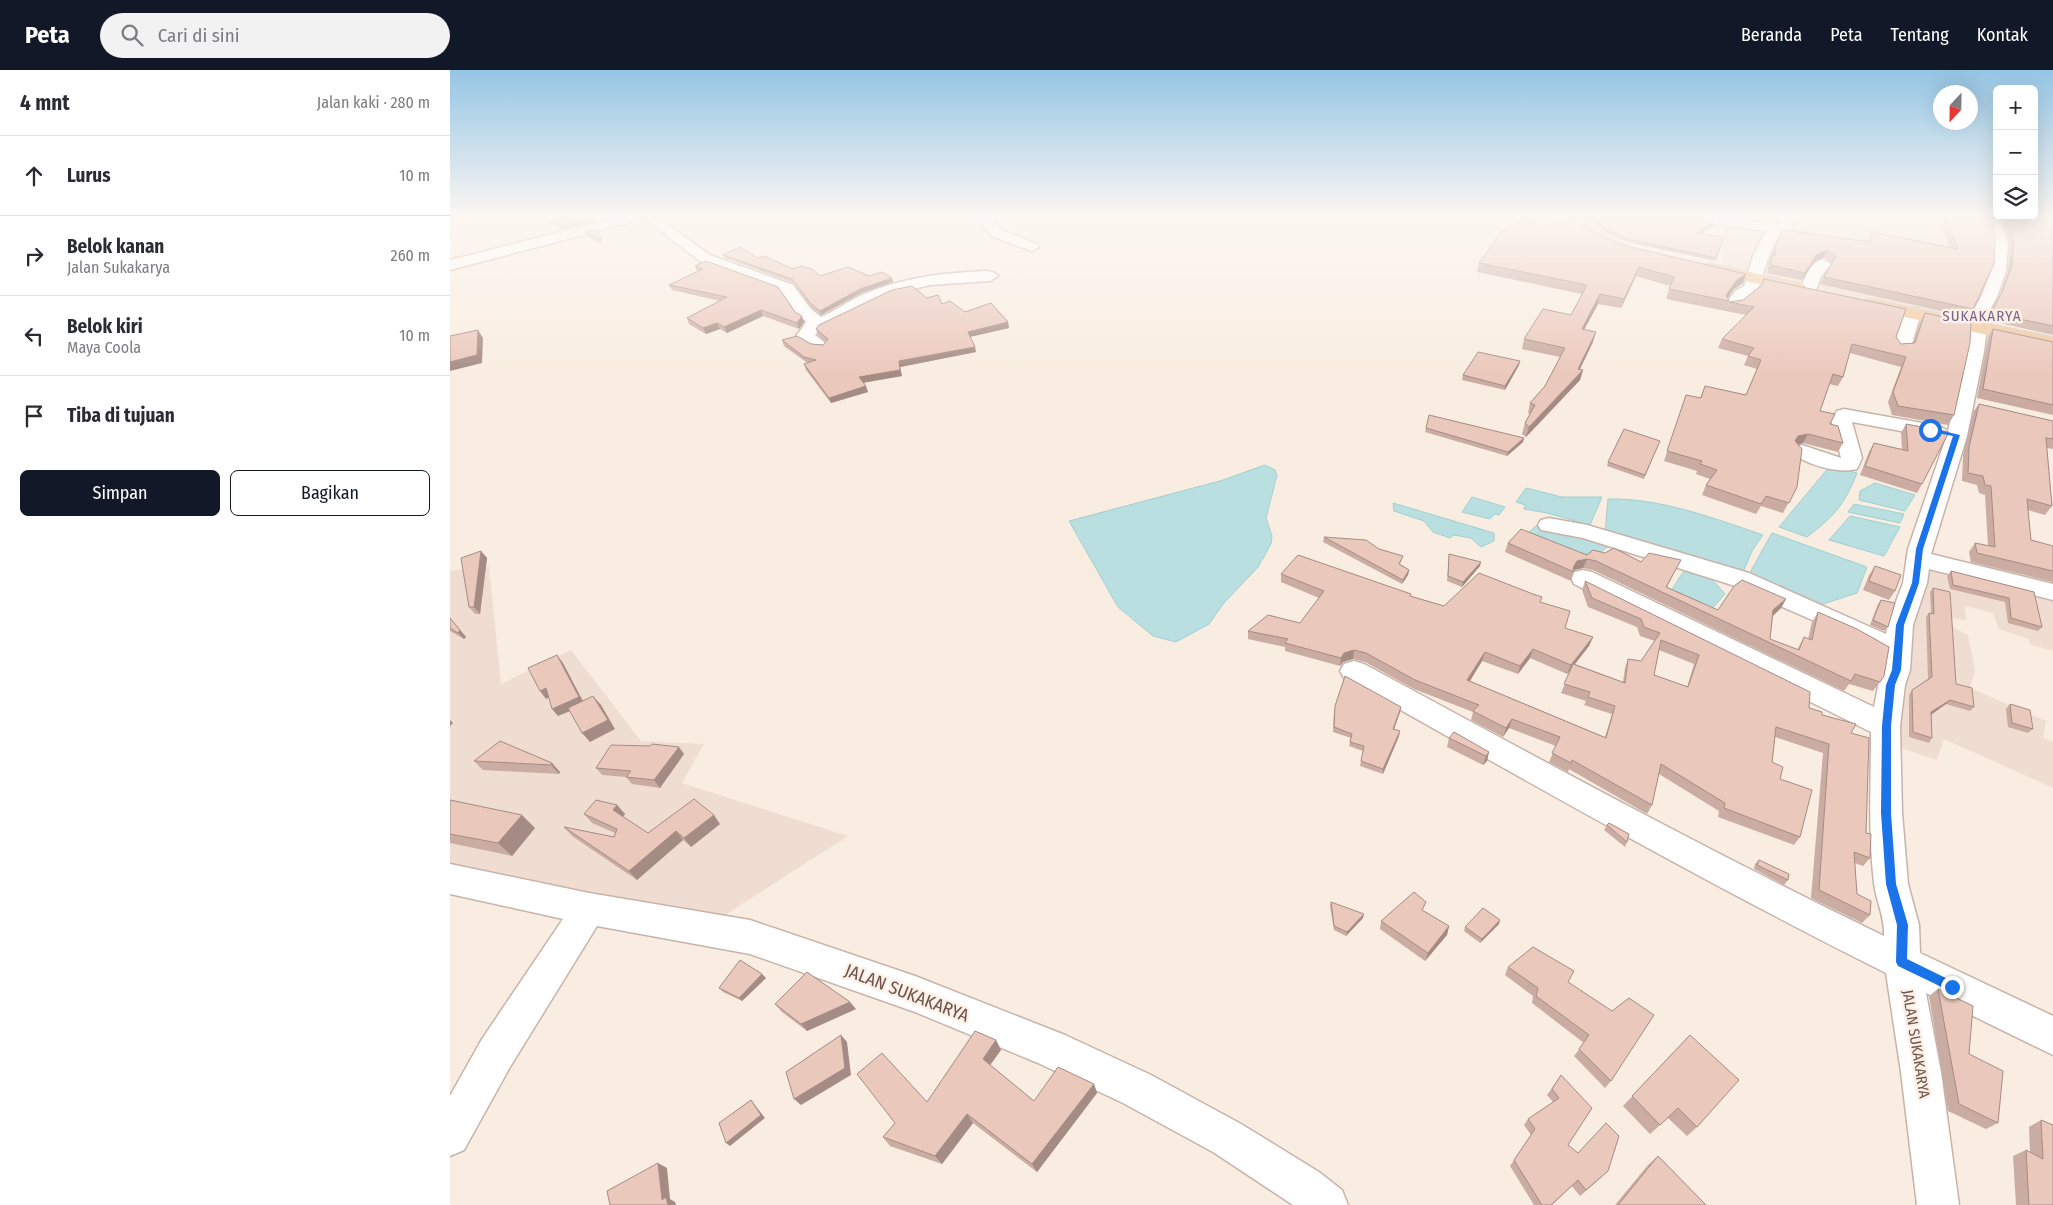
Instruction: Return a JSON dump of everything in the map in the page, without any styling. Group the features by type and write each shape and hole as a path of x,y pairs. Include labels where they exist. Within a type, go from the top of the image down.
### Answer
{"main road":[{"path":"1721,271 1815,292"},
{"path":"1850,299 2053,343"}],"street":[{"path":"738,271 787,288 814,319 814,325"},
{"path":"1732,306 1740,294 1751,289 1757,271"},
{"path":"1815,292 1813,276 1817,271"},
{"path":"1976,327 1975,322 1992,295 1998,271"},
{"path":"819,345 805,336 814,325 836,317 872,296 900,286 944,278 990,276"},
{"path":"1902,347 1913,313"},
{"name":"JALAN SUKAKARYA","path":"1938,1205 1921,1072 1902,962 1902,925 1891,884 1886,813 1886,726 1890,685 1896,670 1900,625 1915,583 1920,549 1957,435 1973,404 1976,327"},
{"path":"1802,451 1830,463 1850,465 1852,458 1841,420 1844,415 1957,435"},
{"path":"1550,525 1587,532 1708,571 1740,579 1860,630 1898,652"},
{"path":"1919,559 2053,592"},
{"path":"1582,578 1886,726"},
{"path":"1354,671 1676,846 1902,962 2053,1036"},
{"name":"JALAN SUKAKARYA","path":"450,879 589,909 750,937 864,976 1051,1049 1137,1089 1227,1138 1304,1187 1328,1205"},
{"path":"450,1136 496,1053 589,909"}],"shaded area":[{"path":"1743,271 1974,271 1976,327"},
{"path":"2053,549 2053,651 2029,644 2029,639 1999,629 1993,613 1965,606 1966,621 1953,618 1951,626 1968,635 1975,670 1970,688 2046,721 2043,738 2053,742 2053,788 1944,739 1937,760 1892,745 1923,559 1968,568 1974,550"},
{"path":"489,566 501,684 571,650 641,741 704,744 682,783 848,836 719,919 450,871 450,571"}],"water":[{"path":"1265,465 1275,470 1277,475 1266,518 1272,536 1271,544 1258,567 1223,604 1209,624 1176,642 1153,636 1118,607 1069,521 1220,481"},
{"path":"1830,466 1857,473 1837,510 1807,537 1779,527"},
{"path":"1875,483 1915,495 1905,511 1859,500 1860,491"},
{"path":"1526,488 1562,497 1602,497 1590,525 1547,513 1524,509 1525,505 1516,502"},
{"path":"1472,497 1505,507 1499,515 1495,514 1490,519 1462,512"},
{"path":"1608,499 1667,505 1763,535 1752,551 1741,577 1605,533"},
{"path":"1393,503 1494,533 1494,541 1481,547 1471,538 1454,535 1450,538 1433,532 1424,521 1394,511"},
{"path":"1854,504 1904,514 1900,523 1848,512"},
{"path":"1850,516 1900,527 1884,556 1829,540"},
{"path":"1536,526 1612,543 1600,553 1588,553 1580,560 1523,537"},
{"path":"1772,533 1867,567 1857,593 1814,607 1747,578"},
{"path":"1685,569 1709,576 1725,594 1709,612 1669,594"}],"building":[{"path":"699,271 734,271 778,287 795,312 802,316 797,323 761,310 724,327 717,323 703,328 687,318 727,297 669,285"},
{"path":"769,271 814,271 820,276 836,271 857,271 869,276 882,272 892,278 860,289 820,311 811,304 792,279"},
{"path":"1518,271 1637,271 1624,299 1600,294 1582,329 1596,332 1578,369 1583,370 1529,427 1525,423 1535,405 1530,403 1545,386 1565,348 1524,339 1543,309 1571,315 1587,285"},
{"path":"1653,271 1733,271 1746,274 1737,280 1726,295 1729,301 1669,289 1674,277"},
{"path":"1827,271 1991,271 1973,309 1824,277"},
{"path":"2010,271 2053,271 2053,326 1991,313 2003,290"},
{"path":"1764,279 1906,309 1896,337 1901,344 1915,343 1925,313 1971,323 1970,343 1954,415 1898,406 1893,392 1906,357 1852,344 1843,377 1833,374 1820,411 1835,414 1830,424 1838,426 1843,443 1808,434 1798,436 1795,441 1802,449 1797,487 1789,503 1766,496 1761,504 1706,485 1717,470 1700,464 1702,461 1667,451 1686,395 1701,398 1705,386 1746,395 1761,360 1748,356 1754,348 1722,339 1754,307 1729,302 1743,300 1762,285"},
{"path":"912,286 927,298 938,295 942,304 950,301 965,312 991,303 1008,322 968,332 975,347 899,361 900,370 859,377 866,386 829,398 804,364 816,360 804,357 782,340 797,336 811,344 823,345 828,339 816,329 819,325 892,290"},
{"path":"1993,329 2053,342 2053,405 1983,389"},
{"path":"478,330 477,355 450,362 450,336"},
{"path":"1478,352 1520,361 1505,386 1463,375"},
{"path":"1979,404 2053,421 2053,439 2046,438 2052,506 2027,499 2031,540 2053,546 2053,571 1977,553 1975,543 1995,547 1991,486 1985,485 1983,476 1968,473 1969,447"},
{"path":"1429,415 1524,438 1508,452 1426,428"},
{"path":"1906,424 1949,432 1922,484 1865,466 1874,443 1908,451"},
{"path":"1624,429 1660,441 1645,475 1608,462"},
{"path":"1521,529 1587,555 1593,550 1605,553 1614,548 1641,562 1649,553 1681,560 1666,587 1718,610 1734,586 1742,580 1786,599 1773,610 1770,639 1799,650 1804,637 1812,640 1818,612 1857,629 1889,647 1884,676 1880,682 1855,674 1851,681 1596,561 1587,559 1577,561 1573,568 1574,572 1508,543"},
{"path":"1324,537 1366,540 1379,549 1403,556 1399,564 1409,570 1403,580"},
{"path":"481,551 474,607 469,607 461,558"},
{"path":"1449,554 1481,562 1463,582 1448,576"},
{"path":"1298,555 1411,594 1410,596 1444,606 1479,573 1542,597 1540,602 1570,611 1565,628 1593,637 1571,665 1533,649 1520,666 1485,652 1467,680 1606,738 1615,706 1588,697 1590,692 1564,684 1573,664 1625,683 1628,659 1641,661 1660,633 1644,627 1641,619 1592,598 1585,581 1810,692 1809,708 1822,712 1822,715 1856,724 1851,733 1869,738 1866,833 1871,834 1870,858 1854,852 1857,894 1871,901 1870,915 1819,890 1829,744 1776,727 1772,762 1783,767 1780,779 1812,790 1800,837 1724,808 1725,803 1661,764 1652,805 1572,760 1571,763 1552,753 1560,737 1512,719 1506,728 1473,711 1479,705 1415,680 1366,653 1354,650 1344,653 1341,658 1285,643 1288,639 1248,631 1268,615 1300,623 1324,591 1281,574","holes":["1661,640 1699,655 1688,687 1654,675"]},
{"path":"1875,566 1901,575 1895,591 1869,581"},
{"path":"1951,571 2034,592 2042,627 2011,618 2009,598 1953,585"},
{"path":"1933,588 1950,592 1956,684 1972,688 1974,707 1950,700 1931,712 1932,738 1913,732 1912,690 1932,677 1929,613 1934,614"},
{"path":"1881,600 1895,603 1888,627 1873,620"},
{"path":"450,618 460,630 458,633 450,628"},
{"path":"557,655 579,697 552,709 546,688 540,691 528,668"},
{"path":"1345,676 1401,707 1393,729 1400,731 1383,769 1361,761 1364,746 1350,742 1352,734 1334,727 1335,706"},
{"path":"593,696 608,720 582,733 568,708"},
{"path":"2010,704 2030,710 2033,729 2012,723"},
{"path":"1454,732 1489,752 1486,756 1449,738"},
{"path":"500,741 552,763 551,765 474,761"},
{"path":"652,744 679,747 654,780 626,777 631,771 596,768 611,745 650,746"},
{"path":"694,799 714,815 684,838 676,831 629,871 564,827 614,837 617,829 584,814 596,800 617,805 613,810 648,833"},
{"path":"450,800 522,815 498,843 450,834"},
{"path":"1609,823 1629,834 1627,842 1607,825"},
{"path":"1759,860 1789,874 1788,880 1757,865"},
{"path":"1414,892 1426,902 1422,910 1449,926 1428,953 1381,921"},
{"path":"1331,902 1364,914 1347,932 1334,926"},
{"path":"1483,908 1500,920 1482,939 1465,927"},
{"path":"1533,947 1574,971 1568,982 1612,1011 1629,998 1654,1015 1611,1081 1579,1049 1589,1035 1536,996 1538,988 1508,967"},
{"path":"740,960 762,974 739,998 719,988"},
{"path":"807,972 850,1002 801,1024 775,1004"},
{"path":"1938,989 1973,1006 1969,1054 2003,1071 1998,1123 1959,1104"},
{"path":"975,1031 996,1040 983,1059 1034,1101 1058,1067 1094,1084 1032,1164 967,1114 935,1156 883,1137 895,1123 857,1074 882,1053 927,1102"},
{"path":"841,1035 845,1068 794,1099 786,1072"},
{"path":"1690,1035 1739,1080 1697,1127 1678,1108 1660,1125 1632,1096"},
{"path":"1561,1075 1592,1108 1568,1145 1578,1153 1606,1123 1619,1136 1608,1171 1586,1190 1578,1180 1551,1205 1542,1205 1514,1160 1535,1129 1528,1119 1559,1098 1552,1089"},
{"path":"751,1100 761,1115 726,1143 719,1123"},
{"path":"2041,1120 2053,1125 2053,1205 2029,1205 2026,1150 2043,1159"},
{"path":"1658,1156 1706,1205 1618,1205"},
{"path":"658,1163 662,1200 666,1197 668,1205 610,1205 607,1191"}],"district":[{"name":"SUKAKARYA","path":"1982,316"}],"route":[{"path":"1930,430 1957,435 1920,549 1915,583 1900,625 1896,670 1890,685 1886,726 1886,813 1891,884 1902,925 1902,962 1952,987"}]}
